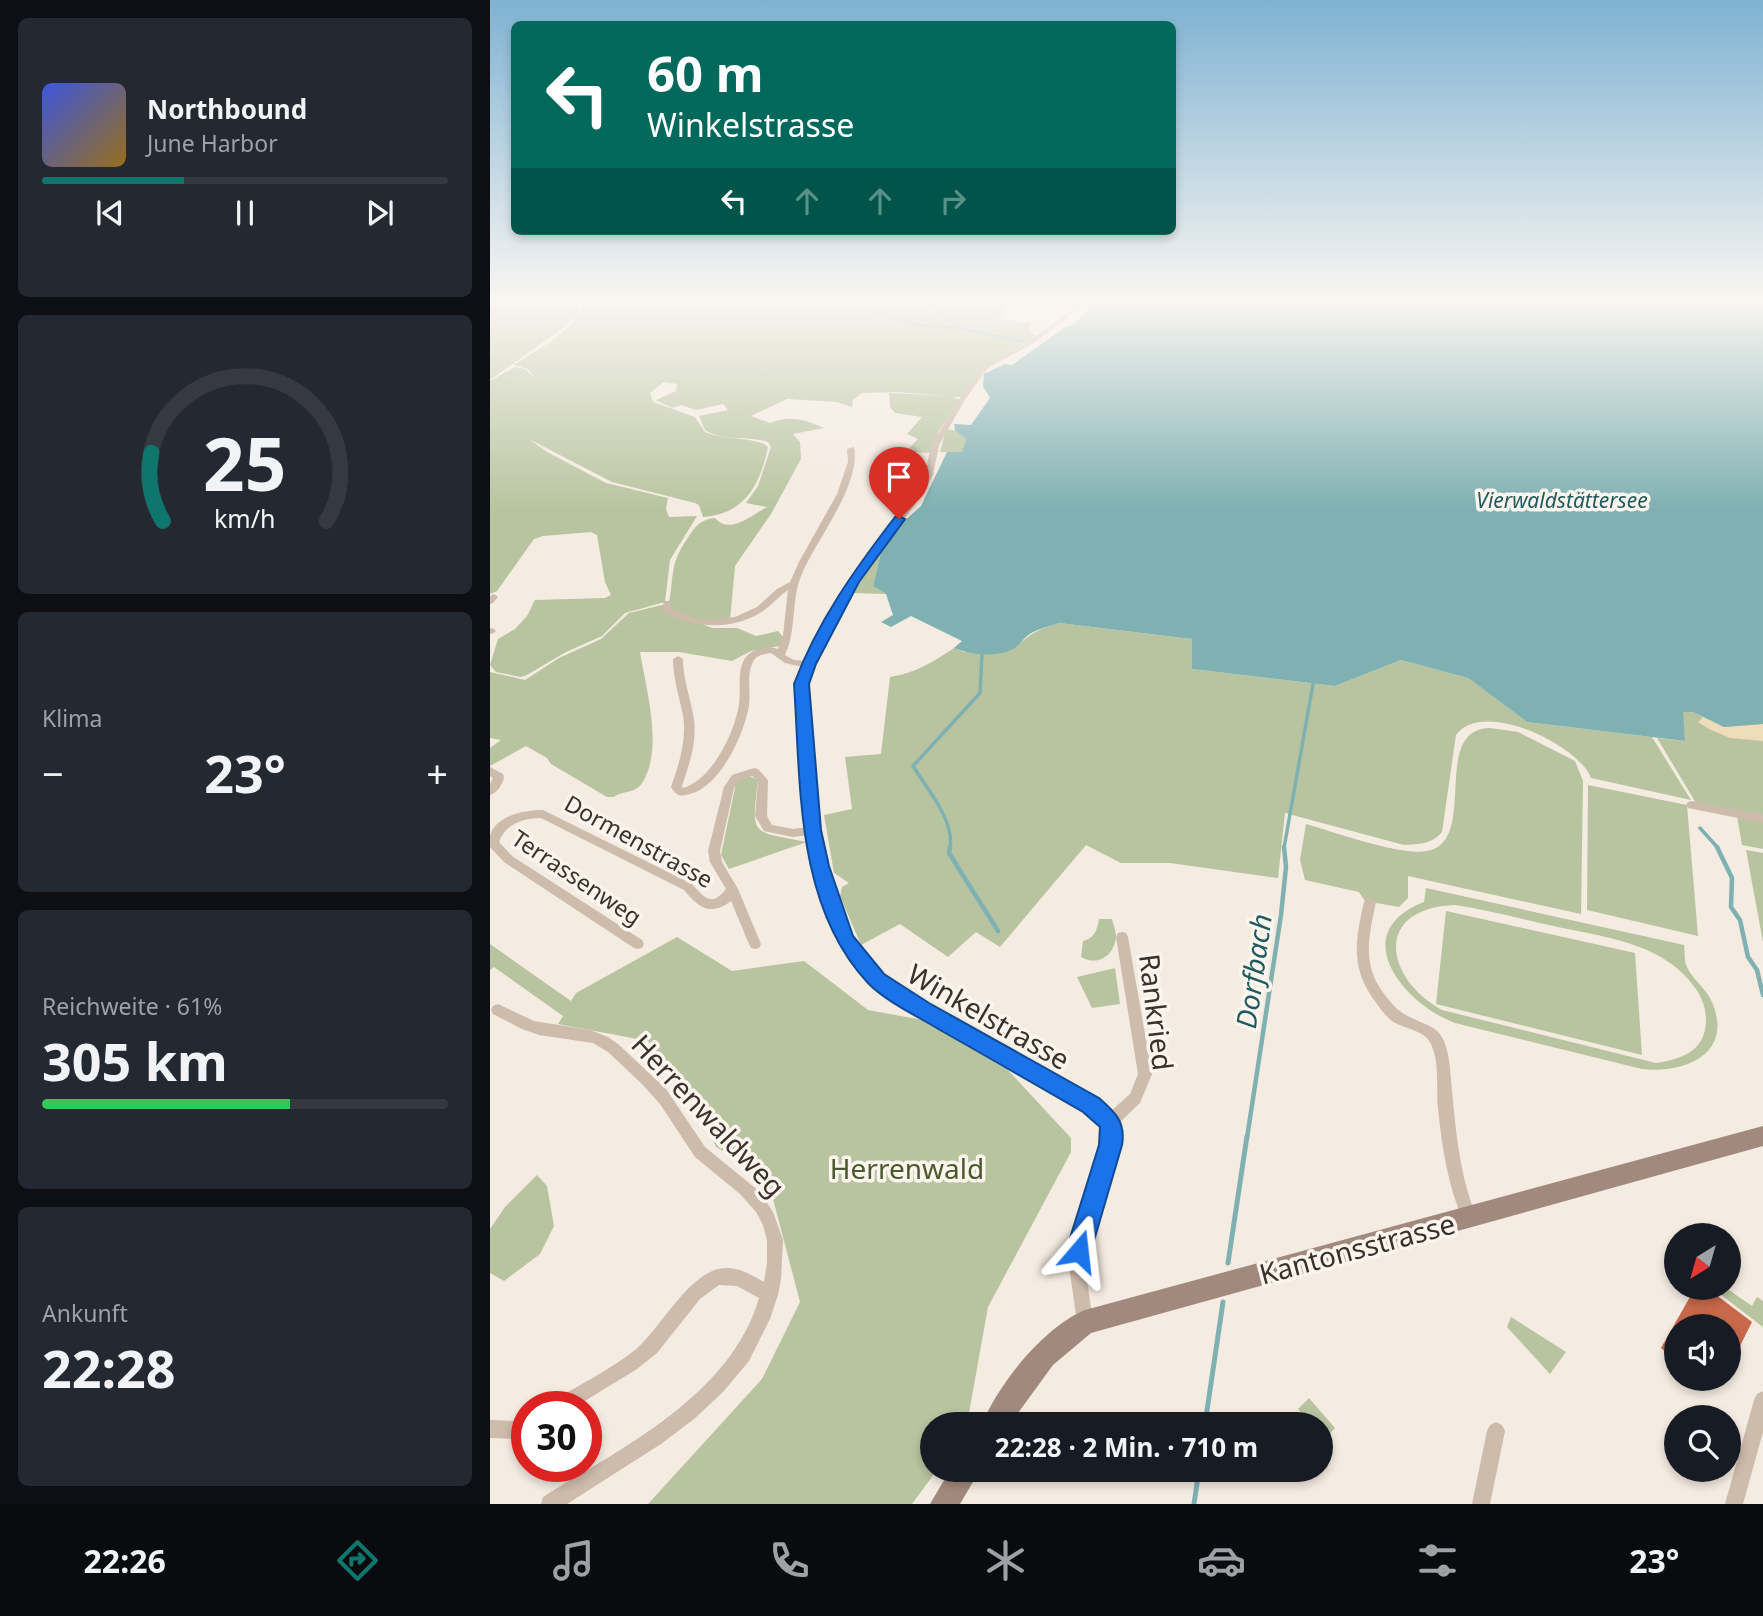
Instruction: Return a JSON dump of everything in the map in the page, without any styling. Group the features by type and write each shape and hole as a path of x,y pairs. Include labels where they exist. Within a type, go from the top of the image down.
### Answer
{"main road":[{"name":"Kantonsstrasse","path":"1003,1412 1037,1361 1059,1339 1085,1322 1763,1136"},
{"path":"944,1504 958,1482"}],"street":[{"name":"Winkelstrasse","path":"984,369 941,432 935,445 929,475 910,506 852,581 809,664 802,684 813,830 820,866 838,922 850,948 872,974 903,998 1091,1105 1110,1122"},
{"path":"781,654 786,644 795,583 850,473 851,449"},
{"path":"667,603 666,609 691,620 730,621 758,610 785,587 795,583"},
{"path":"678,659 677,678 687,708 691,732 687,756 676,787 681,793 695,789 706,780 729,748 743,709 747,663 752,656 766,650 781,654 790,662 809,664"},
{"path":"490,771 499,777 490,790"},
{"name":"Dormenstrasse","path":"491,844 498,831 510,821 530,814 543,814 688,887 705,903 719,903 732,889 716,862 714,851 729,787 736,778 754,772 763,780 761,816 768,828 793,833 813,830"},
{"path":"1692,805 1763,819"},
{"name":"Terrassenweg","path":"491,844 508,859 638,944"},
{"path":"732,889 755,944"},
{"path":"1370,902 1360,955 1363,971 1376,995 1396,1016 1425,1028 1436,1040 1442,1073 1448,1149 1456,1187 1469,1218"},
{"name":"Rankried","path":"1110,1122 1136,1098 1145,1074 1122,937"},
{"name":"Herrenwaldweg","path":"498,1010 527,1025 603,1041 650,1082 711,1163 745,1186 766,1212 777,1252 770,1295 751,1345 715,1390 692,1411 550,1504"},
{"path":"1085,1322 1077,1266 1079,1251 1111,1145 1110,1122"},
{"path":"585,1391 641,1356 662,1337 699,1291 715,1278 729,1275 751,1283 770,1295"},
{"path":"1734,1504 1763,1399"},
{"path":"490,1429 511,1430"},
{"path":"1481,1504 1496,1431"}],"green space":[{"path":"490,369 505,369 490,380 490,375 495,373 490,374"},
{"path":"511,369 525,369 536,379 528,369 982,369 962,397 952,397 960,400 938,432 931,453 901,451 909,448 918,439 907,434 922,417 895,413 890,407 889,393 948,396 896,392 862,393 853,400 852,407 837,402 787,399 751,416 770,423 797,419 824,428 793,434 800,442 801,459 771,514 735,566 730,620 698,619 668,608 673,571 682,546 700,523 715,518 727,525 734,524 767,507 746,503 758,486 771,447 768,442 724,436 763,444 768,447 765,461 755,485 740,504 718,515 703,517 699,505 695,503 612,482 529,439 547,452 606,483 668,498 666,509 669,517 697,516 670,560 665,602 625,613 602,636 521,677 496,672 490,665 498,639 515,629 527,616 535,600 605,598 611,595 605,582 597,535 591,532 534,539 497,591 490,594 490,381","holes":["664,382 677,384 676,391 656,400 672,408 681,405 696,410 723,404 728,410 699,416 705,430 719,436 705,432 695,417 653,402 650,393"]},
{"path":"946,429 959,431 966,439 962,453 940,452"},
{"path":"881,553 873,586 886,594 852,593"},
{"path":"666,604 665,609 712,628 737,628 756,636 778,631 783,637 780,646 751,651 732,661 679,652 640,652 653,737 648,769 642,783 632,790 607,797 526,746 490,766 490,748 501,740 490,738 490,672 525,680 559,658 601,639 629,613"},
{"path":"1059,623 1192,639 1192,669 1335,686 1401,660 1468,678 1527,722 1652,737 1691,800 1591,778 1583,765 1550,740 1529,730 1486,721 1469,725 1456,735 1442,832 1430,841 1404,845 1285,813 1278,878 1170,863 1121,863 1086,845 1000,947 976,932 948,957 900,924 861,945 840,896 842,887 849,883 834,873 824,815 852,809 845,757 881,754 890,677 916,670 954,648 964,652 1017,647 1036,632"},
{"path":"1682,712 1693,712 1718,725 1763,724 1763,816 1696,803 1657,738 1685,741"},
{"path":"1490,728 1518,732 1575,761 1583,781 1581,914 1408,876 1408,898 1399,907 1365,901 1359,892 1305,880 1300,860 1306,824 1400,850 1427,851 1442,843 1451,828 1457,765 1462,746 1472,733"},
{"path":"749,776 758,780 755,813 759,829 775,836 807,842 729,869 721,855 736,783"},
{"path":"1588,785 1687,805 1698,936 1587,910"},
{"path":"1737,816 1763,821 1763,849 1742,845"},
{"path":"1746,850 1763,853 1763,942"},
{"path":"1426,888 1684,945 1687,967 1712,1002 1717,1020 1716,1035 1711,1047 1689,1064 1658,1070 1642,1069 1455,1023 1435,1013 1401,984 1390,966 1386,948 1388,931 1401,915 1424,902","holes":["1455,905 1610,938 1649,951 1666,960 1682,973 1701,998 1706,1019 1702,1038 1698,1045 1686,1054 1656,1063 1442,1010 1422,996 1408,980 1399,963 1396,946 1400,931 1410,918 1429,909"]},
{"path":"1446,911 1635,953 1642,1055 1436,1004"},
{"path":"1099,919 1112,919 1116,934 1115,943 1109,954 1099,960 1087,960 1081,957 1083,941 1094,933"},
{"name":"Herrenwald","path":"677,937 732,971 804,961 868,1010 923,1020 1007,1069 1071,1138 1071,1152 988,1307 969,1412 920,1412 920,1482 928,1482 912,1504 648,1504 762,1379 800,1302 767,1176 716,1147 695,1096 648,1041 558,1024 563,1016 494,967 490,970 490,944 571,1001 576,993"},
{"path":"1115,968 1120,1004 1092,1008 1077,977"},
{"path":"537,1175 547,1186 554,1226 540,1254 504,1281 490,1273 490,1229 505,1207"},
{"path":"1757,1297 1763,1301 1763,1327 1728,1300 1741,1298 1752,1306"},
{"path":"1511,1317 1566,1352 1550,1374 1507,1327"},
{"path":"1309,1398 1321,1412 1301,1412 1298,1409"}],"sand":[{"path":"1703,717 1724,727 1763,724 1763,741 1730,738 1698,722"}],"water":[{"name":"Vierwaldstättersee","path":"994,369 1763,369 1763,724 1724,727 1693,712 1683,712 1685,741 1527,722 1468,678 1401,660 1335,686 1192,669 1192,639 1059,623 1038,630 1008,651 984,654 954,648 962,641 911,616 891,627 881,622 893,615 886,594 873,586 881,553 902,523 921,506 947,452 962,452 966,439 955,430 954,424 971,425 990,398 983,386 984,374"}],"building":[{"path":"1688,1300 1723,1300 1752,1322 1741,1344 1741,1314 1680,1314"}],"waterway":[{"path":"950,847 944,816 913,766 980,693 982,654"},
{"name":"Dorfbach","path":"1284,848 1313,684"},
{"path":"1700,828 1718,848"},
{"path":"950,847 949,853 998,931"},
{"path":"1717,847 1732,878 1731,907 1740,920 1748,957 1757,970 1763,995"},
{"name":"Dorfbach","path":"1247,1138 1281,915 1286,867 1284,848"},
{"name":"Dorfbach","path":"1228,1263 1247,1136"},
{"name":"Dorfbach","path":"1207,1412 1223,1302"},
{"name":"Dorfbach","path":"1194,1504 1197,1482"}],"route":[{"path":"899,519 852,581 809,664 802,684 813,830 820,866 845,940 877,980 903,998 1091,1105 1110,1122 1111,1145 1079,1251"}]}
